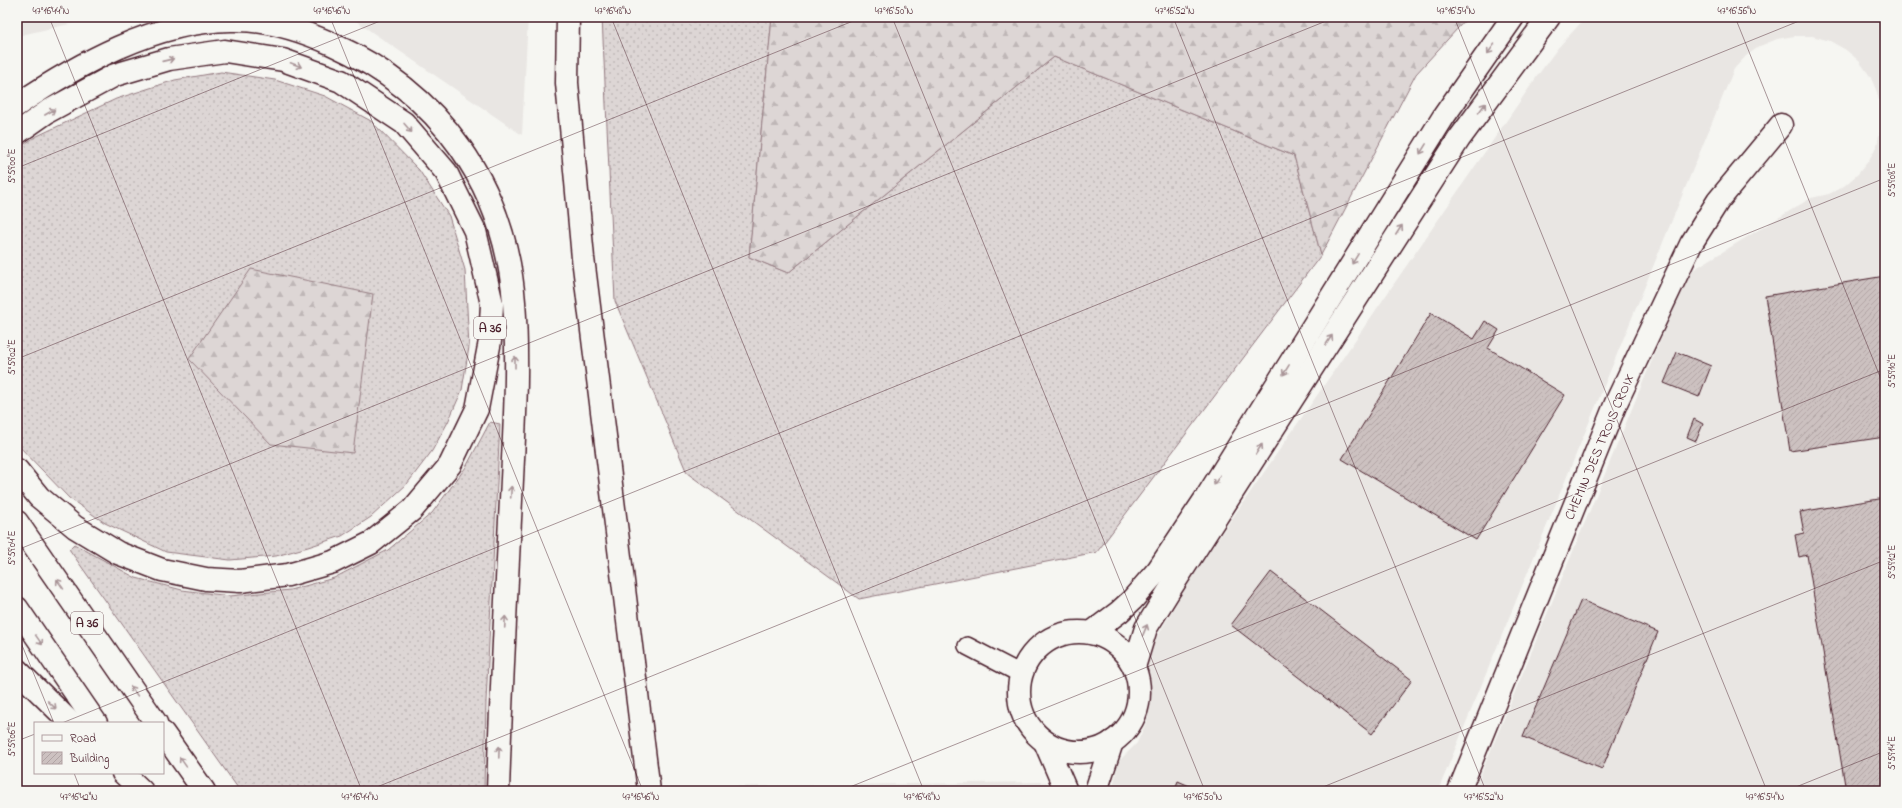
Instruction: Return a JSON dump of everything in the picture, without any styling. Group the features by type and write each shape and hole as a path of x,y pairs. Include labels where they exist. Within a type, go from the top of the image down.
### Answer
{"main road":[{"path":"568,17 567,84 583,258 650,791"},
{"path":"1091,633 1132,600 1158,570 1206,498 1444,116 1513,17"},
{"path":"1134,667 1146,628 1205,534 1459,139 1549,17"},
{"name":"A 36","path":"17,105 96,58 138,40 188,24 232,20 273,24 313,36 345,50 376,67 409,91 439,118 463,149 483,185 498,222 508,262 514,301 515,401 498,791"},
{"name":"A 36","path":"17,133 47,112 115,75 169,59 225,51 283,60 341,81 404,123 446,172 475,231 492,304 490,341 477,409 450,465 412,510 371,543 333,562 288,576 240,581 206,579 162,570 118,553 75,527 39,498 17,470"},
{"name":"CHEMIN DES TROIS CROIX","path":"1459,791 1616,403 1691,244 1718,201 1781,125"},
{"name":"A 36","path":"17,522 155,722"},
{"path":"17,608 95,722"},
{"path":"1073,631 1091,633 1107,638 1121,649 1134,667 1138,679 1139,697 1134,714 1125,730 1112,742 1096,750 1079,752 1061,750 1045,742 1031,729 1022,712 1018,693 1021,674 1029,658 1041,644 1056,635 1073,631"},
{"path":"17,670 69,722"},
{"path":"164,734 204,791"},
{"path":"1045,742 1066,791"},
{"path":"1096,791 1112,742"},
{"path":"124,774 142,791"},
{"path":"131,774 142,791"}],"lane":[{"path":"967,646 1021,674"}],"shaded area":[{"path":"17,17 100,17 17,36"},
{"path":"350,17 528,17 522,135"},
{"path":"1586,17 1885,17 1885,791 1474,791 1688,273 1811,198 1829,194 1844,186 1858,174 1869,160 1877,145 1881,127 1881,109 1877,92 1870,76 1859,61 1846,50 1830,41 1812,36 1795,36 1777,39 1760,46 1746,56 1734,69 1438,791 1112,791 1119,761 1137,743 1147,721 1150,691 1147,667 1156,639 1189,581 1538,75 1557,49"},
{"path":"1047,782 1048,791 708,791 707,787"}],"green space":[{"path":"602,17 772,17 749,257 788,273 1054,57 1294,156 1321,255 1097,552 859,599 687,473 615,301"},
{"path":"772,17 1468,17 1416,74 1321,255 1294,156 1054,57 788,273 749,257"},
{"path":"221,72 275,80 325,96 371,121 419,170 449,216 465,270 469,347 462,390 448,422 432,451 407,484 371,517 342,536 308,547 276,556 230,560 166,552 105,523 69,498 17,444 17,149 35,137 116,99 175,80"},
{"path":"251,269 373,294 353,453 271,444 189,359"},
{"path":"490,422 500,424 486,701 484,791 240,791 69,549 74,544 136,578 182,590 230,596 290,590 334,578 388,550 432,513 466,467"}],"building":[{"path":"1885,276 1885,437 1790,451 1765,296"},
{"path":"1431,313 1474,339 1485,321 1499,330 1488,348 1565,395 1476,540 1342,459"},
{"path":"1677,352 1711,366 1699,397 1664,383"},
{"path":"1694,419 1703,424 1696,441 1687,437"},
{"path":"1885,498 1885,791 1846,791 1807,555 1799,557 1795,535 1804,533 1800,512"},
{"path":"1271,572 1412,680 1372,734 1231,625"},
{"path":"1581,600 1658,632 1602,769 1523,737"},
{"path":"1178,781 1201,791 1174,791"}]}
